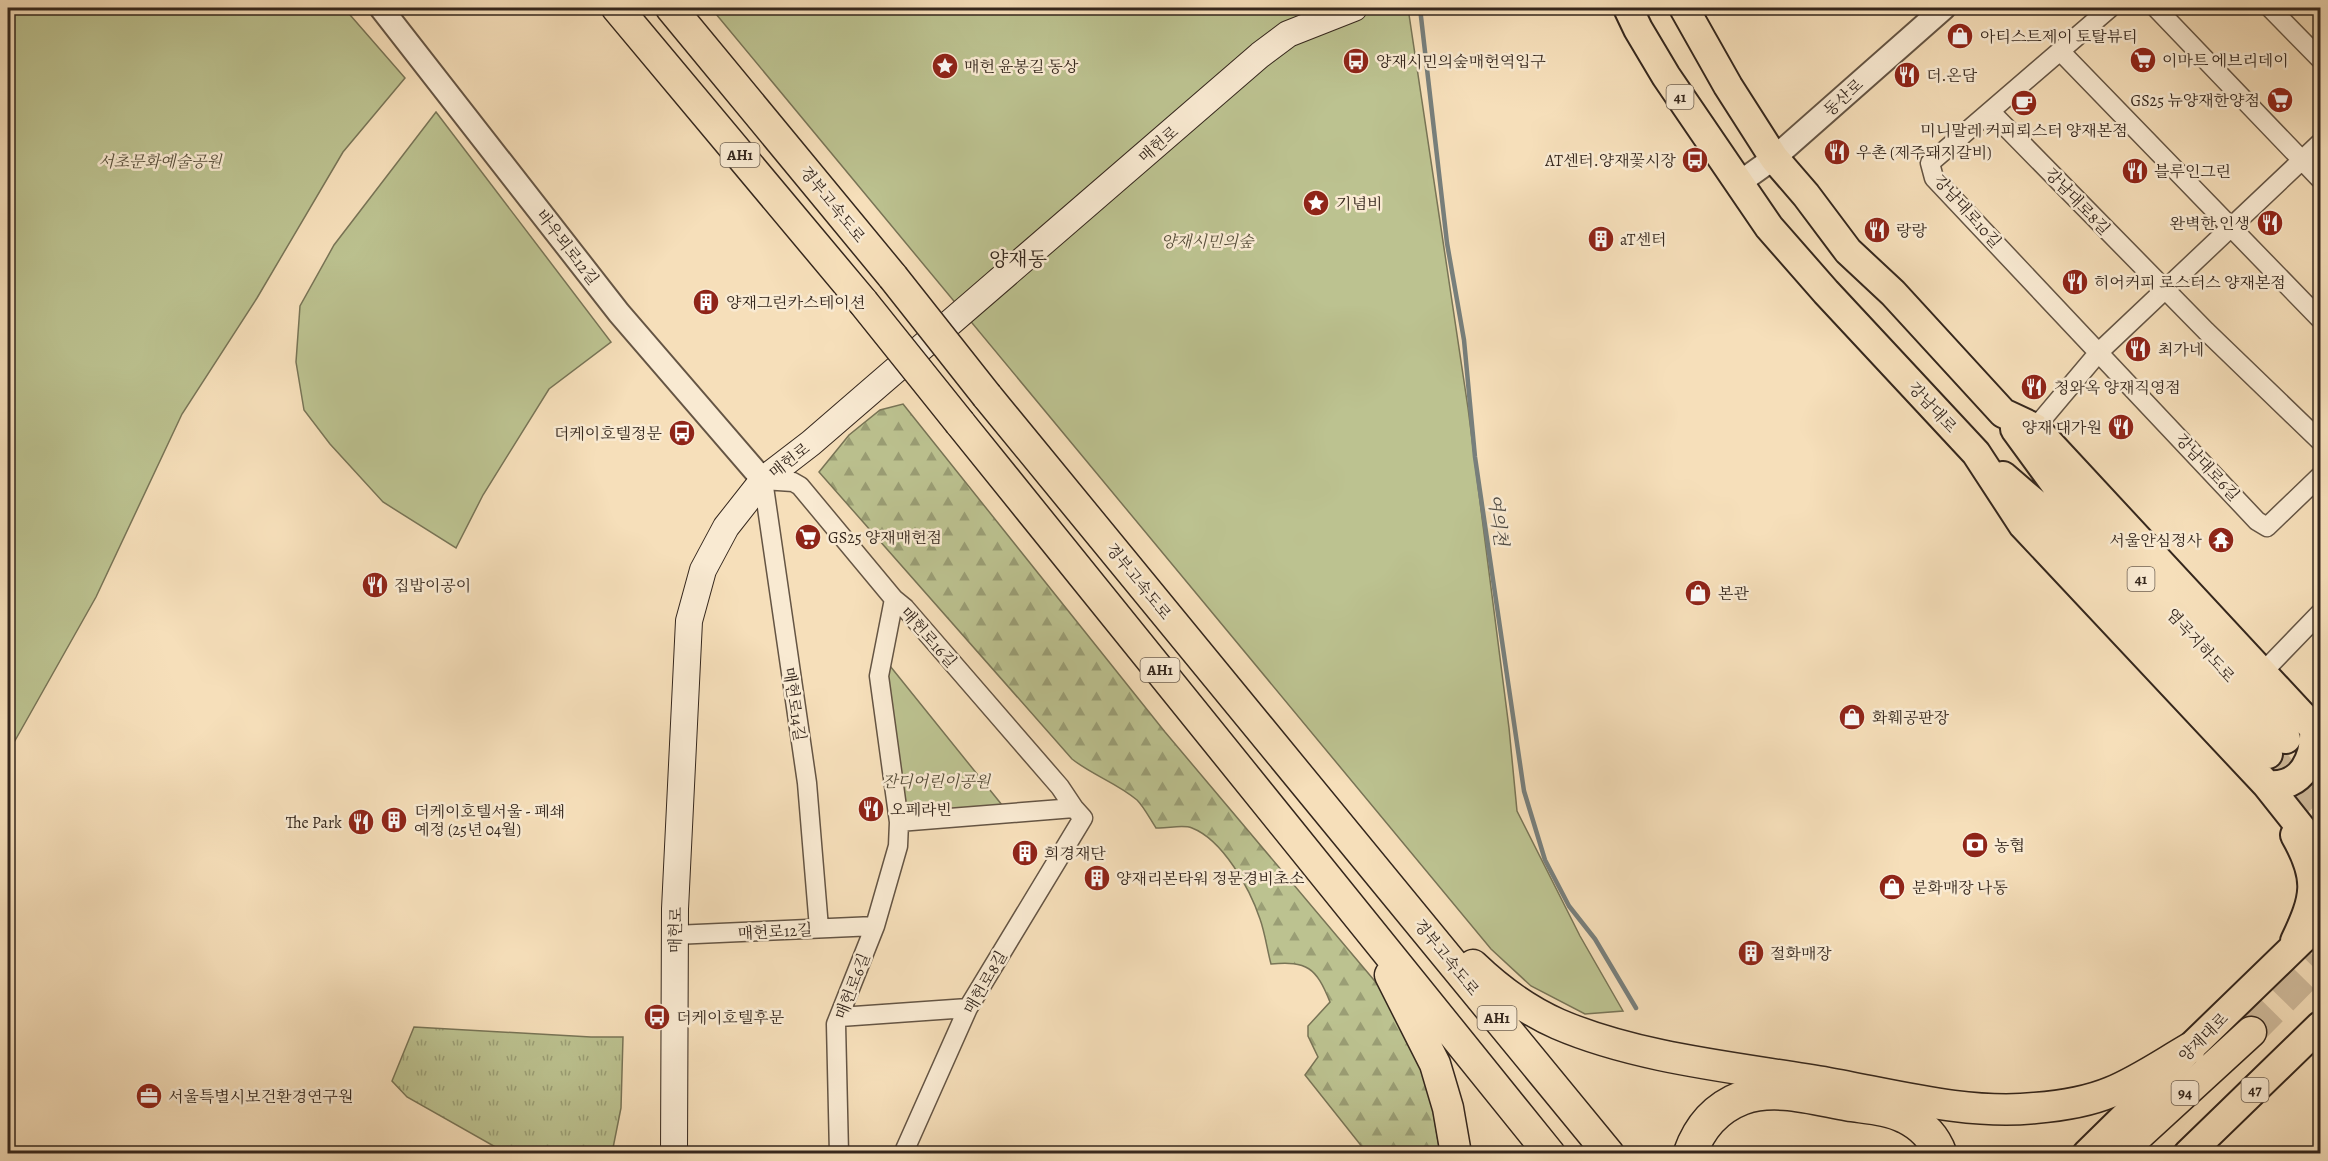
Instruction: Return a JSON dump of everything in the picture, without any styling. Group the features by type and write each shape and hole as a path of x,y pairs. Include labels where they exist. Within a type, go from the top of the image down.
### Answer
{"highway":[{"name":"AH1","path":"617,8 863,303 1550,1154"},
{"name":"경부고속도로","path":"671,8 1609,1154"},
{"path":"1386,882 1489,980 1524,1006 1546,1019 1574,1030 1655,1053 1969,1107 2018,1109 2060,1105 2110,1092 2190,1048"},
{"path":"1360,917 1432,1058 1448,1108 1456,1154"},
{"name":"양재대로","path":"2118,1154 2256,1040 2149,1154"},
{"path":"1690,1154 1700,1131 1719,1111 1749,1096 1773,1094 1797,1095 1898,1113 1924,1130 1931,1137 1940,1154"}],"main road":[{"name":"매헌로","path":"674,1154 674,935 688,621 703,570 726,527 763,480 811,443 1260,55 1288,34 1354,8"},
{"name":"강남대로","path":"1628,8 1666,76 1769,227 1826,292 1976,453 2023,525 2267,785"},
{"name":"41","path":"1684,8 1728,86 1774,158 1806,195 1848,251 1893,293 2003,413"},
{"path":"2003,413 2035,428 2317,731 2306,769 2288,783 2267,785"},
{"name":"염곡지하도로","path":"1976,453 2038,506 2277,746 2058,488 2003,413"},
{"path":"2267,785 2320,852"},
{"path":"2266,974 2287,955 2300,930 2311,900 2313,877 2304,851 2267,785"},
{"name":"양재대로","path":"2087,1154 2144,1099 2190,1048 2320,922"},
{"name":"47","path":"2188,1154 2320,1026"}],"street":[{"name":"바우뫼로12길","path":"381,8 618,313 763,480"},
{"name":"동산로","path":"1739,183 1774,158 1944,8"},
{"name":"강남대로10길","path":"2099,352 1934,178 1930,163 2110,8"},
{"path":"2156,8 2320,179"},
{"path":"2270,8 2320,59"},
{"path":"2061,52 2320,320"},
{"name":"강남대로8길","path":"1991,112 2165,289 2320,441"},
{"path":"2035,428 2099,352 2320,143"},
{"name":"강남대로6길","path":"2099,352 2258,521 2267,527 2320,476"},
{"name":"매헌로16길","path":"763,480 793,482 800,486 894,599 1060,787 1079,813"},
{"name":"매헌로14길","path":"763,480 807,783 819,928"},
{"name":"매헌로6길","path":"839,1154 836,1024 875,926 898,846 899,822 879,676 894,599"},
{"path":"2262,673 2320,614"},
{"path":"899,822 1079,813"},
{"name":"매헌로8길","path":"903,1154 968,1008 1079,813"},
{"name":"매헌로12길","path":"674,935 875,926"},
{"path":"840,1017 968,1008"}],"green space":[{"name":"서초문화예술공원","path":"8,8 344,8 405,78 343,152 257,298 182,414 96,597 8,753"},
{"name":"양재시민의숲","path":"711,8 1408,8 1468,408 1509,728 1517,811 1580,936 1623,1011 1585,1014 1531,986 1491,949"},
{"path":"436,112 611,342 549,389 483,495 456,548 383,502 330,444 304,410 296,362 300,306 334,245"},
{"path":"903,404 1165,732 1384,992 1424,1057 1440,1153 1367,1153 1305,1075 1318,1057 1308,1036 1308,1026 1330,1002 1325,990 1315,974 1302,965 1271,964 1263,930 1250,894 1225,854 1203,834 1192,828 1184,826 1156,828 1137,800 1072,759 819,472 849,435 880,410"},
{"name":"잔디어린이공원","path":"886,661 1006,810 906,819"},
{"path":"414,1027 623,1037 621,1108 612,1153 506,1153 407,1097 392,1081"}],"waterway":[{"name":"여의천","path":"1420,8 1447,243 1464,340 1475,457 1524,791 1545,860 1569,906 1595,939 1636,1008"}],"tunnel":[{"path":"2268,754 2320,810"},
{"path":"2251,1032 2320,962"}],"place":[{"name":"아티스트제이 토탈뷰티","path":"1960,36"},
{"name":"이마트 에브리데이","path":"2143,60"},
{"name":"양재시민의숲매헌역입구","path":"1356,61"},
{"name":"매헌 윤봉길 동상","path":"945,66"},
{"name":"더.온담","path":"1907,75"},
{"name":"GS25 뉴양재한양점","path":"2280,100"},
{"name":"미니말레 커피뢰스터 양재본점","path":"2024,103"},
{"name":"우촌 (제주돼지갈비)","path":"1837,152"},
{"name":"AT센터.양재꽃시장","path":"1695,160"},
{"name":"블루인그린","path":"2135,171"},
{"name":"기념비","path":"1316,203"},
{"name":"완벽한 인생","path":"2270,223"},
{"name":"랑랑","path":"1877,230"},
{"name":"aT센터","path":"1601,239"},
{"name":"히어커피 로스터스 양재본점","path":"2075,282"},
{"name":"양재그린카스테이션","path":"706,302"},
{"name":"최가네","path":"2138,349"},
{"name":"청와옥 양재직영점","path":"2034,387"},
{"name":"양재 대가원","path":"2121,427"},
{"name":"더케이호텔정문","path":"682,433"},
{"name":"GS25 양재매헌점","path":"808,537"},
{"name":"서울안심정사","path":"2221,540"},
{"name":"집밥이공이","path":"375,585"},
{"name":"본관","path":"1698,593"},
{"name":"화훼공판장","path":"1852,717"},
{"name":"오페라빈","path":"871,809"},
{"name":"더케이호텔서울 - 폐쇄 예정 (25년 04월)","path":"394,820"},
{"name":"The Park","path":"361,822"},
{"name":"농협","path":"1975,845"},
{"name":"희경재단","path":"1025,853"},
{"name":"양재리본타워 정문경비초소","path":"1097,878"},
{"name":"분화매장 나동","path":"1892,887"},
{"name":"절화매장","path":"1751,953"},
{"name":"더케이호텔후문","path":"657,1017"},
{"name":"서울특별시보건환경연구원","path":"149,1096"}],"district":[{"name":"양재동","path":"1018,259"}]}
